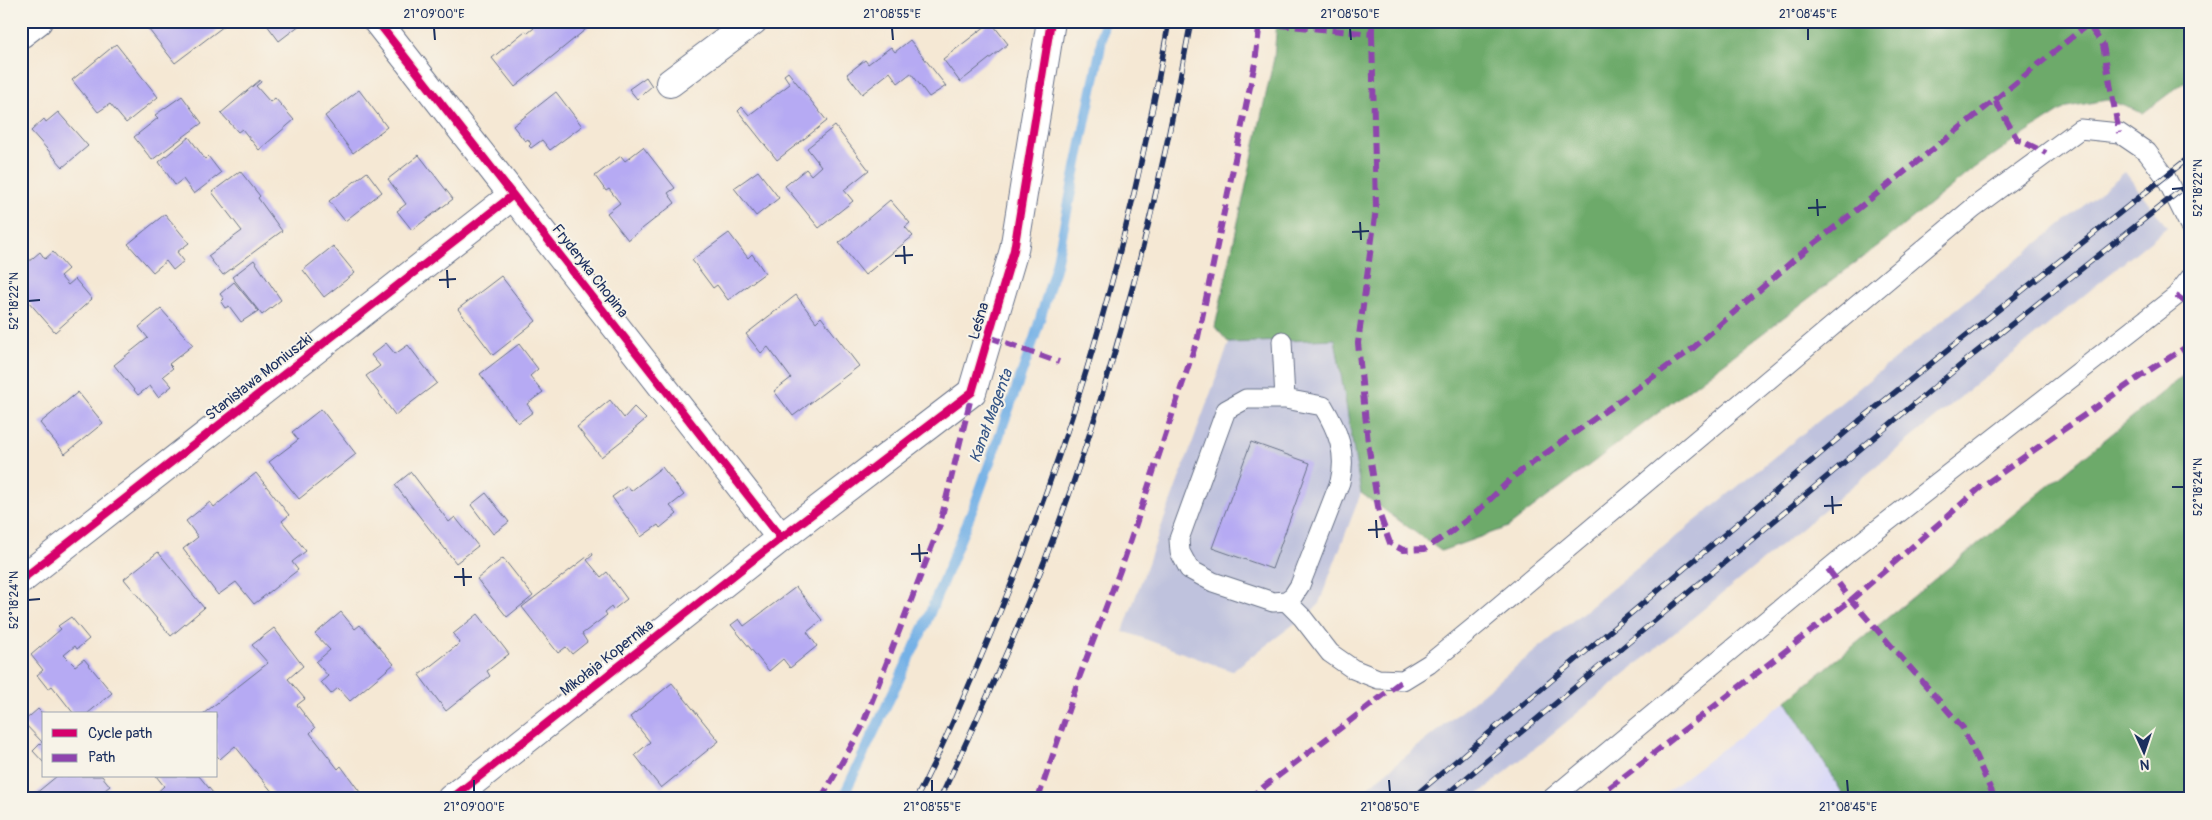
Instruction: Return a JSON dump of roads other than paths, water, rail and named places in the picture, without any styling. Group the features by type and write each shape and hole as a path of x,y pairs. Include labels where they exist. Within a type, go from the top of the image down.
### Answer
{"street":[{"path":"21,34 38,21"},
{"name":"Fryderyka Chopina","path":"377,21 782,538"},
{"path":"670,83 753,21"},
{"name":"Leśna","path":"782,538 972,392 1014,250 1051,21"},
{"name":"Stanisława Moniuszki","path":"21,580 513,196"},
{"name":"Mikołaja Kopernika","path":"450,799 782,538"}],"lane":[{"path":"1286,601 1302,617 1330,653 1353,669 1378,679 1403,680 1428,664 1479,623 1974,207 2080,130 2119,133 2147,152 2165,176 2191,228"},
{"path":"1551,799 1850,551 2176,296 2191,277"},
{"path":"1282,341 1286,399"},
{"path":"1246,399 1286,399 1323,406 1337,430 1344,466 1340,482 1300,585 1293,596 1286,601 1273,602 1213,582 1189,569 1180,552 1179,539 1226,410 1246,399"}],"waterway":[{"name":"Kanał Magenta","path":"842,799 925,625 976,501 1035,336 1056,265 1100,51 1104,21"}],"railway":[{"path":"916,799 961,703 1017,570 1072,416 1118,260 1137,181 1169,21"},
{"path":"940,799 1034,588 1070,492 1092,426 1113,360 1148,225 1164,158 1191,21"},
{"path":"1411,799 1859,421 2191,156"},
{"path":"1441,799 1974,354 2191,182"}]}
